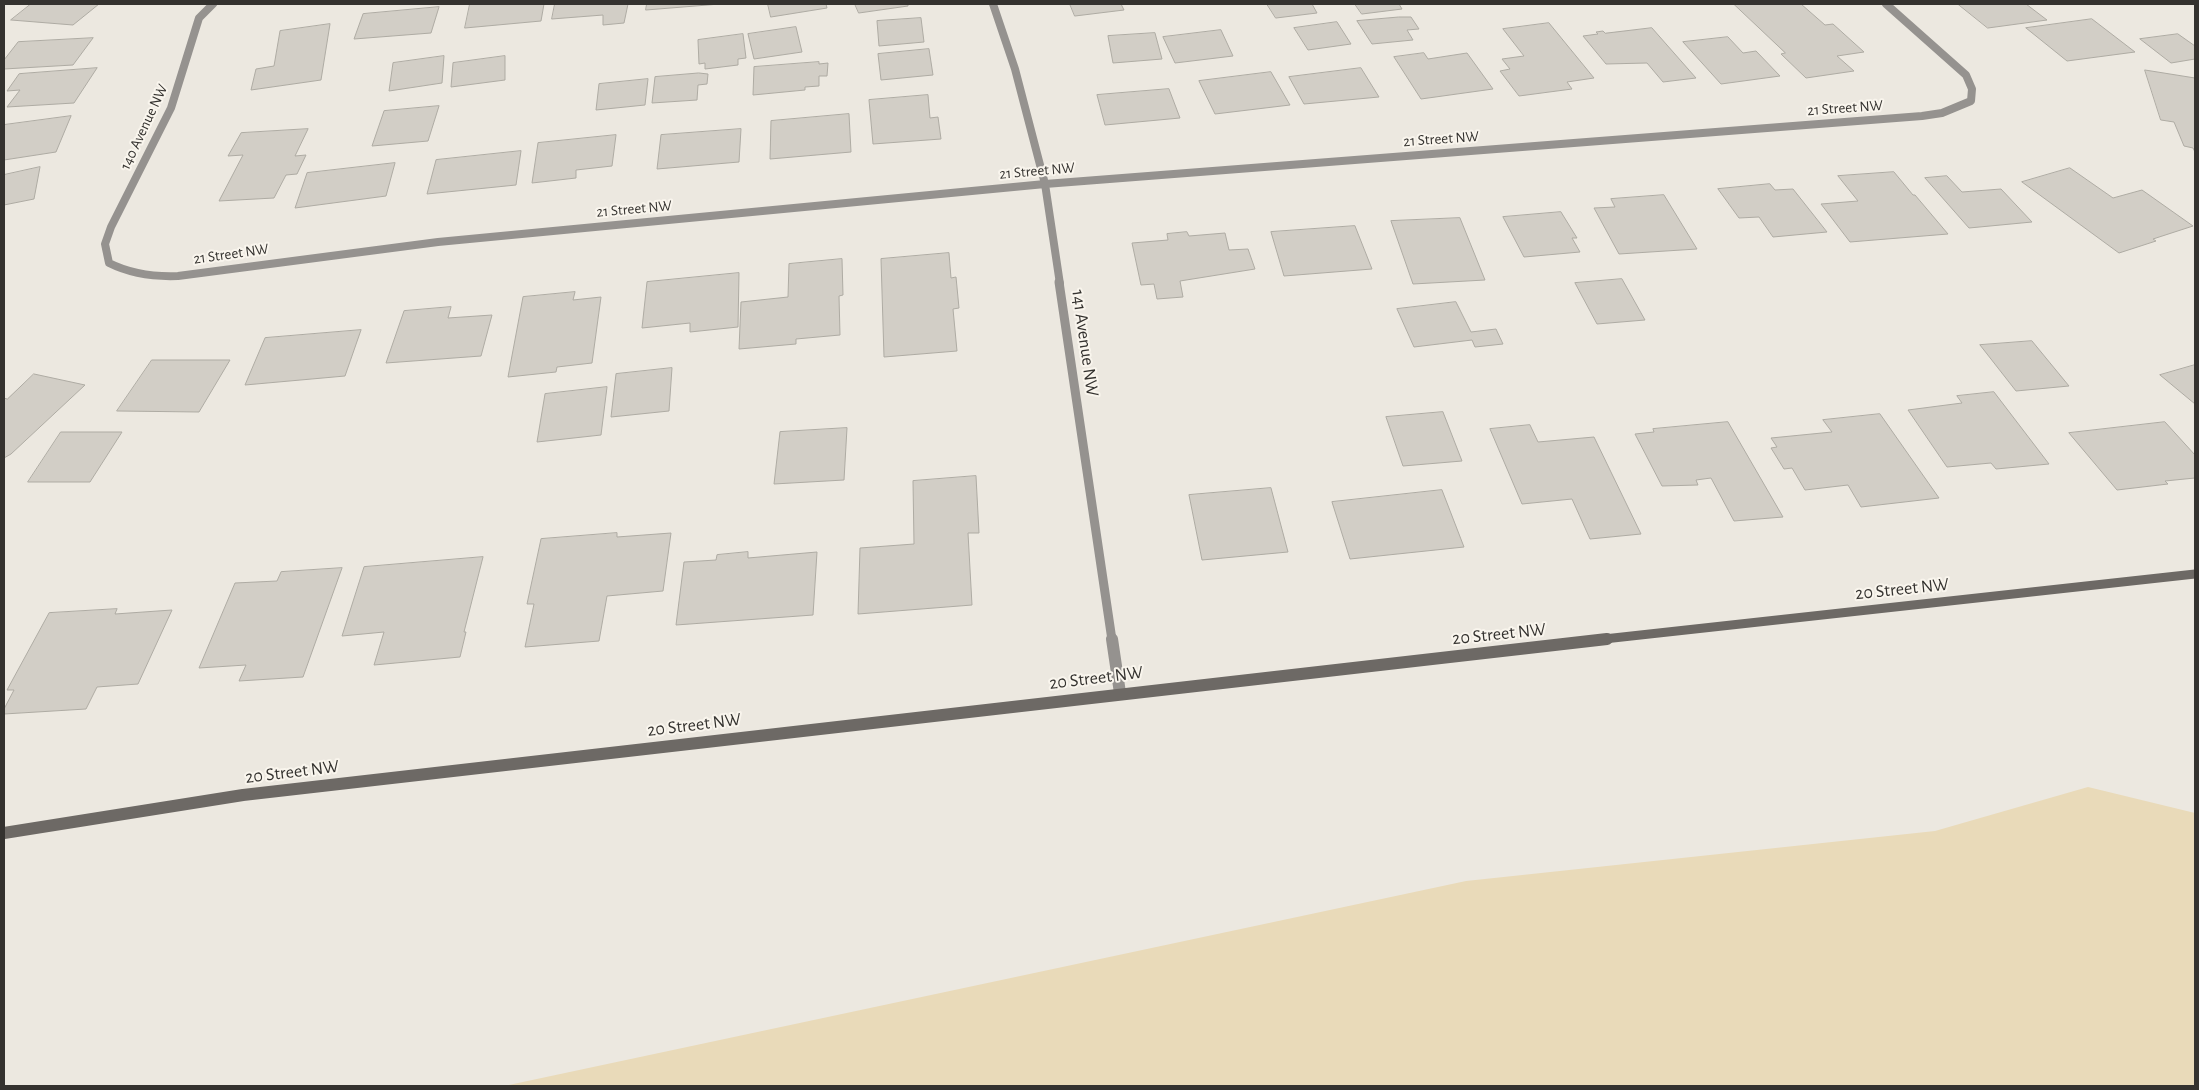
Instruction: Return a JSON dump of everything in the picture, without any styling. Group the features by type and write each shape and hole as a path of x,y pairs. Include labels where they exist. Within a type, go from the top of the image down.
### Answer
{"street":[{"name":"140 Avenue NW","path":"109,263 106,244 111,227 171,108 199,18 213,4"},
{"name":"141 Avenue NW","path":"992,4 1015,69 1044,184 1120,693"},
{"name":"21 Street NW","path":"109,263 125,272 142,275 178,276 438,242 1044,184 1922,116 1942,113 1971,101 1972,89 1966,75 1886,4"},
{"name":"20 Street NW","path":"4,833 253,794 1120,693 2195,574"}],"shaded area":[{"path":"2088,787 2195,813 2195,1086 504,1086 1466,881 1935,831"}],"building":[{"path":"31,4 99,4 73,25 11,20"},
{"path":"470,4 544,4 541,21 465,28"},
{"path":"555,4 628,4 624,23 603,25 603,15 552,19"},
{"path":"647,4 720,4 646,10"},
{"path":"768,4 826,4 827,8 771,17"},
{"path":"855,4 908,4 908,6 859,13"},
{"path":"1070,4 1121,4 1124,10 1075,16"},
{"path":"1267,4 1312,4 1317,13 1276,18"},
{"path":"1355,4 1399,4 1402,9 1362,14"},
{"path":"1734,4 1801,4 1825,25 1833,24 1864,52 1837,56 1854,71 1806,78 1781,54 1785,53"},
{"path":"1958,4 2026,4 2047,20 1988,28"},
{"path":"439,7 431,33 354,39 363,14"},
{"path":"1411,17 1419,29 1407,30 1413,40 1372,44 1357,21"},
{"path":"921,18 924,42 879,46 877,21"},
{"path":"2092,19 2135,52 2067,61 2026,28"},
{"path":"1337,22 1351,44 1308,50 1294,28"},
{"path":"1549,23 1594,78 1567,82 1572,89 1519,96 1500,71 1510,69 1502,59 1524,56 1503,29"},
{"path":"330,24 321,80 251,90 256,69 274,66 280,31"},
{"path":"796,27 802,52 754,59 748,34"},
{"path":"1652,28 1696,78 1663,82 1647,63 1606,64 1583,36 1598,34 1596,32 1603,31 1605,33"},
{"path":"1221,30 1233,56 1175,63 1163,37"},
{"path":"1155,33 1162,59 1113,63 1108,36"},
{"path":"743,34 746,58 738,59 738,65 705,69 705,63 699,64 698,40"},
{"path":"2178,34 2195,46 2195,59 2171,63 2140,39"},
{"path":"1728,37 1743,53 1756,51 1780,76 1721,84 1683,42"},
{"path":"93,38 73,65 4,69 4,60 18,42"},
{"path":"929,49 933,75 881,80 878,54"},
{"path":"1424,53 1428,59 1467,53 1493,89 1421,99 1394,57"},
{"path":"444,56 442,83 389,91 393,63"},
{"path":"505,56 505,80 451,87 453,63"},
{"path":"819,62 819,64 828,63 827,76 819,76 819,86 805,87 805,90 753,95 754,67"},
{"path":"97,68 74,103 7,107 20,90 7,91 19,74"},
{"path":"1361,68 1379,97 1304,104 1289,77"},
{"path":"2145,70 2195,78 2195,152 2193,148 2184,146 2174,122 2161,120"},
{"path":"1271,72 1290,105 1215,114 1199,81"},
{"path":"699,73 708,74 707,84 698,85 697,100 652,103 655,77"},
{"path":"648,79 645,105 596,110 599,84"},
{"path":"1169,89 1180,118 1105,125 1097,95"},
{"path":"928,95 930,118 938,117 941,139 873,144 869,100"},
{"path":"439,106 428,141 372,146 384,111"},
{"path":"849,114 851,152 770,159 771,121"},
{"path":"71,116 56,152 4,160 4,125"},
{"path":"308,129 295,156 306,155 297,174 286,175 274,198 219,201 243,155 228,156 241,133"},
{"path":"741,129 739,162 657,169 661,135"},
{"path":"616,135 612,166 576,170 576,178 532,183 538,143"},
{"path":"521,151 516,185 427,194 436,160"},
{"path":"395,163 386,196 295,208 307,173"},
{"path":"40,167 34,199 4,205 4,175"},
{"path":"2070,168 2113,198 2142,190 2193,226 2119,253 2022,182"},
{"path":"1894,172 1948,234 1850,242 1821,204 1858,201 1838,176"},
{"path":"1947,176 1962,192 2001,189 2032,222 1969,228 1925,178"},
{"path":"1770,184 1775,190 1793,189 1827,232 1773,237 1759,217 1739,218 1718,189"},
{"path":"1664,195 1697,249 1619,254 1594,208 1615,207 1611,199"},
{"path":"1561,212 1577,238 1572,238 1580,252 1524,257 1503,217"},
{"path":"1460,218 1485,280 1413,284 1391,221"},
{"path":"1355,226 1372,269 1284,276 1271,232"},
{"path":"1187,232 1189,236 1225,233 1229,250 1248,249 1255,269 1180,281 1183,297 1157,299 1154,284 1141,285 1132,243 1168,240 1167,234"},
{"path":"949,253 951,278 956,277 959,308 953,309 957,351 884,357 881,259"},
{"path":"842,259 843,295 839,296 840,335 796,339 796,344 739,349 741,302 788,297 789,264"},
{"path":"739,273 738,327 690,332 690,323 642,328 647,282"},
{"path":"1622,279 1645,320 1597,324 1575,283"},
{"path":"575,292 573,300 601,297 592,363 557,367 556,372 508,377 523,297"},
{"path":"1456,302 1471,332 1496,329 1503,344 1475,347 1472,340 1414,347 1397,309"},
{"path":"451,307 448,318 492,315 481,356 386,363 404,311"},
{"path":"361,330 345,376 245,385 265,338"},
{"path":"2032,341 2069,386 2016,391 1980,345"},
{"path":"152,360 230,360 199,412 117,411"},
{"path":"2195,365 2195,404 2160,375"},
{"path":"672,368 669,411 611,417 616,374"},
{"path":"34,374 85,385 11,454 4,458 4,398 7,399"},
{"path":"607,387 601,435 537,442 545,394"},
{"path":"1994,392 2049,464 1996,469 1991,463 1947,467 1908,410 1962,403 1957,396"},
{"path":"1443,412 1462,461 1403,466 1386,417"},
{"path":"1880,414 1939,498 1861,507 1848,485 1805,490 1792,468 1784,469 1771,448 1777,447 1771,438 1832,432 1823,420"},
{"path":"1728,422 1783,517 1734,521 1711,478 1696,480 1698,485 1662,486 1635,434 1654,432 1653,429"},
{"path":"2165,422 2195,455 2195,478 2165,481 2168,484 2117,490 2069,433"},
{"path":"1530,425 1538,442 1594,437 1641,534 1590,539 1572,499 1522,504 1490,429"},
{"path":"847,428 844,480 774,484 780,432"},
{"path":"61,432 122,432 90,482 28,482"},
{"path":"976,476 979,533 968,533 972,605 858,614 860,548 914,544 913,481"},
{"path":"1271,488 1288,552 1202,560 1189,495"},
{"path":"1442,490 1464,547 1350,559 1332,502"},
{"path":"617,533 617,537 671,533 663,591 607,596 599,641 525,647 534,604 527,604 541,539"},
{"path":"748,552 748,558 817,552 813,615 676,625 684,562 716,560 717,555"},
{"path":"483,557 464,632 466,632 460,657 374,665 384,632 342,636 364,567"},
{"path":"342,568 303,677 239,681 246,665 199,668 235,583 277,581 281,572"},
{"path":"117,609 115,614 172,610 138,684 97,687 86,709 4,714 4,709 14,690 7,690 49,613"}]}
